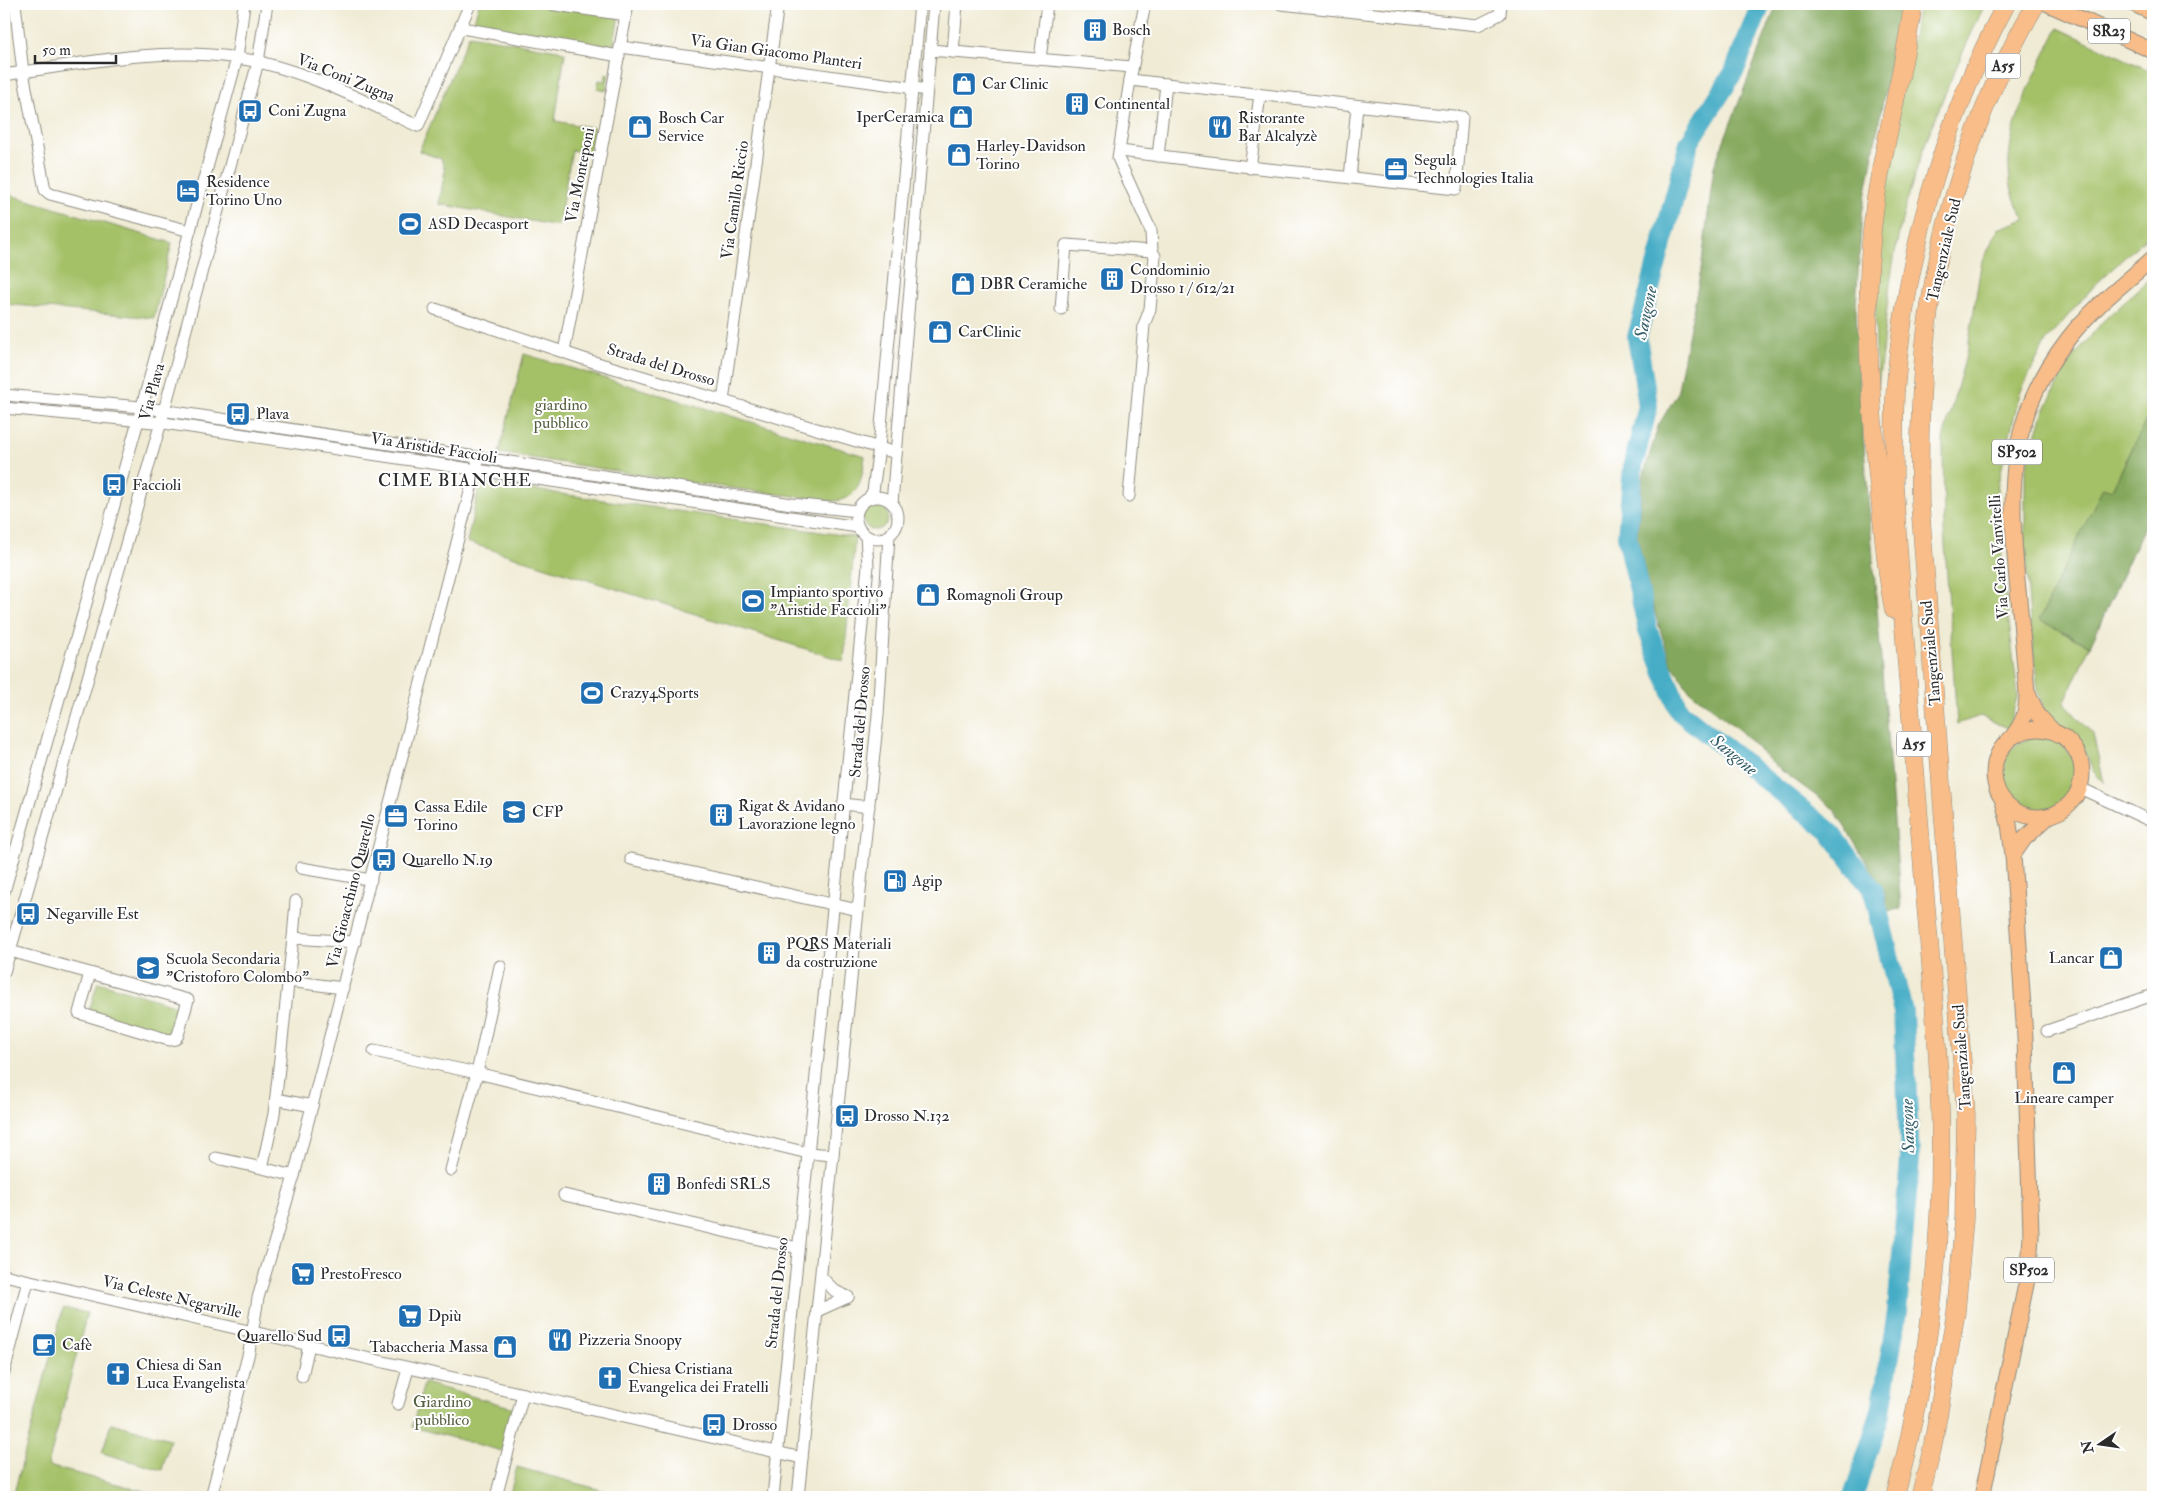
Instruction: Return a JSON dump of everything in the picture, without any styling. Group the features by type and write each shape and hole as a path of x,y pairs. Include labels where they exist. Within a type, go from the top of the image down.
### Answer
{"highway":[{"path":"1909,688 1889,586 1874,445 1868,323 1876,204 1913,4"},
{"name":"Tangenziale Sud","path":"1895,1497 1919,1388 1930,1318 1936,1268 1941,1158 1937,1052 1894,485 1896,394 1906,301 1926,208 1951,129 1971,76 2006,4"},
{"name":"Tangenziale Sud","path":"1920,1497 1932,1450 1956,1312 1964,1219 1966,1115 1920,504 1919,448 1924,350 1938,264 1965,164 1995,84 2020,30 2036,4"}],"main road":[{"name":"SR23","path":"2048,4 2153,51"},
{"name":"SR23","path":"2134,4 2153,13"},
{"name":"Via Carlo Vanvitelli","path":"2027,693 2012,505 2014,465 2025,420 2044,375 2069,339 2092,314 2153,258"},
{"name":"SP502","path":"2027,693 2038,715 2053,731 2070,743 2080,760 2082,774 2080,788"},
{"name":"SP502","path":"1982,1497 2029,1270 2031,1242 2025,1038 2013,854 2003,802 1994,783 1994,762 2000,749 2022,724 2027,709 2027,693"},
{"path":"2012,736 2032,729 2053,731"},
{"path":"2013,854 2024,839 2048,817 2068,806 2080,788"},
{"path":"2003,802 2023,816 2048,817"}],"street":[{"path":"15,4 23,72 45,190 50,194 190,231"},
{"name":"Via Plava","path":"4,892 138,421 237,58 244,4"},
{"name":"Via Plava","path":"4,972 162,417 258,62 267,4"},
{"path":"462,28 470,4"},
{"path":"549,4 627,9"},
{"name":"Via Camillo Riccio","path":"723,400 778,4"},
{"path":"868,498 881,497 892,503 896,510 898,520 895,528 888,536 878,539 866,536 858,527 857,511 873,491 914,88 920,4"},
{"path":"892,503 934,4"},
{"path":"953,52 957,4"},
{"path":"1040,59 1047,4"},
{"path":"1130,496 1144,325 1151,302 1155,256 1152,251 1151,231 1126,173 1119,163 1132,67 1144,4"},
{"path":"1281,4 1478,25 1500,14 1501,4"},
{"name":"Via Monteponi","path":"564,352 627,9"},
{"name":"Via Coni Zugna","path":"4,75 128,58 175,55 237,58 306,76 418,126 462,28"},
{"name":"Via Gian Giacomo Planteri","path":"462,28 620,51 770,68 927,89"},
{"path":"930,50 1132,67"},
{"path":"1120,151 1250,168 1456,189 1462,117 1130,80"},
{"path":"1158,156 1166,84"},
{"path":"1250,168 1260,95"},
{"path":"1350,178 1357,106"},
{"path":"1061,309 1066,245 1152,251"},
{"path":"182,257 204,262"},
{"name":"Strada del Drosso","path":"435,309 564,352 896,453"},
{"name":"Via Aristide Faccioli","path":"4,395 141,407 162,417 476,471 858,527"},
{"name":"Via Aristide Faccioli","path":"4,408 138,421 162,417 479,457 792,504 857,511"},
{"name":"Via Gioacchino Quarello","path":"211,1497 247,1359 258,1298 294,1176 479,457"},
{"name":"Strada del Drosso","path":"773,1497 868,566 866,536"},
{"name":"Strada del Drosso","path":"798,1497 878,716 888,536"},
{"path":"36,780 57,785"},
{"path":"2080,788 2153,822"},
{"path":"29,801 51,807"},
{"path":"843,804 869,807"},
{"path":"631,860 832,906 858,910"},
{"path":"301,868 370,880"},
{"path":"262,1168 276,1099 296,901"},
{"path":"293,938 355,942"},
{"path":"10,951 90,973 188,1000 178,1035 175,1039 169,1040 79,1013 90,973"},
{"path":"452,1170 500,966"},
{"path":"288,981 343,988"},
{"path":"2047,1031 2153,995"},
{"path":"374,1052 476,1073 808,1153 833,1155"},
{"path":"276,1099 312,1106"},
{"path":"216,1158 294,1176"},
{"path":"564,1195 798,1248"},
{"name":"Via Celeste Negarville","path":"4,1275 802,1458"},
{"path":"817,1311 848,1297 835,1291 821,1277"},
{"path":"4,1372 28,1280"},
{"path":"302,1376 309,1345"},
{"path":"398,1404 408,1368"},
{"path":"496,1497 523,1394"}],"green space":[{"path":"479,4 545,4 619,16 613,49 472,27"},
{"path":"1777,4 1901,4 1862,214 1856,306 1859,382 1901,909 1887,911 1885,893 1834,809 1774,765 1739,730 1690,691 1671,663 1651,601 1637,535 1643,477 1658,426 1677,394 1701,270 1714,166"},
{"path":"1919,4 1985,4 1932,126 1902,221 1892,270 1878,389 1876,288 1881,212 1892,141"},
{"path":"2058,28 2153,72 2153,231 2095,285 2046,341 2020,393 1997,488 2003,574 2018,695 2008,728 1980,716 1957,724 1944,531 1943,439 1968,348 1981,265 1998,229 2025,219 2014,196 2009,172 2010,147 2016,122 2025,98"},
{"path":"469,35 558,50 565,53 555,121 594,128 589,154 572,150 558,226 439,204 445,170 441,159 419,151"},
{"path":"606,74 609,75 606,91 597,89 599,80 605,81"},
{"path":"4,193 172,243 154,318 4,304"},
{"path":"2153,275 2153,406 2111,491 2103,487 2061,632 2090,646 2064,703 2093,734 2104,783 2093,771 2081,740 2045,713 2038,691 2030,621 2025,546 2025,471 2043,413 2067,365 2103,321"},
{"name":"giardino pubblico","path":"524,354 865,456 861,480 858,487 849,497 832,501 700,484 499,453"},
{"path":"2153,406 2153,507 2090,646 2039,620 2103,487 2112,490"},
{"name":"Impianto sportivo \"Aristide Faccioli\"","path":"480,482 855,537 844,661 467,542"},
{"path":"875,504 884,508 888,517 884,526 875,530 866,526 862,517 866,508"},
{"path":"2039,737 2060,743 2070,753 2076,774 2070,795 2060,805 2039,811 2018,805 2008,795 2002,774 2008,753 2018,743"},
{"path":"98,982 180,1007 171,1036 89,1011"},
{"path":"63,1308 87,1313 48,1466 167,1497 13,1497"},
{"name":"Giardino pubblico","path":"424,1383 514,1408 502,1451 412,1427"},
{"path":"111,1423 170,1439 162,1470 102,1453"},
{"path":"517,1467 620,1495 619,1497 509,1497"}],"waterway":[{"name":"Sangone","path":"1761,4 1734,72 1689,143 1637,337 1648,406 1633,466 1627,536 1648,631 1679,711 1829,831 1873,890 1903,1012 1910,1159 1897,1312 1881,1411 1853,1497"}],"place":[{"name":"Bosch","path":"1095,30"},
{"name":"Car Clinic","path":"964,84"},
{"name":"Continental","path":"1077,104"},
{"name":"Coni Zugna","path":"250,111"},
{"name":"IperCeramica","path":"961,117"},
{"name":"Bosch Car Service","path":"640,127"},
{"name":"Ristorante Bar Alcalyzè","path":"1220,127"},
{"name":"Harley-Davidson Torino","path":"959,155"},
{"name":"Segula Technologies Italia","path":"1396,169"},
{"name":"Residence Torino Uno","path":"188,191"},
{"name":"ASD Decasport","path":"410,224"},
{"name":"Condominio Drosso 1 / 612/21","path":"1112,279"},
{"name":"DBR Ceramiche","path":"963,284"},
{"name":"CarClinic","path":"940,332"},
{"name":"Plava","path":"238,414"},
{"name":"Faccioli","path":"114,485"},
{"name":"Romagnoli Group","path":"928,595"},
{"name":"Impianto sportivo \"Aristide Faccioli\"","path":"753,601"},
{"name":"Crazy4Sports","path":"592,693"},
{"name":"CFP","path":"514,812"},
{"name":"Rigat & Avidano Lavorazione legno","path":"721,815"},
{"name":"Cassa Edile Torino","path":"396,816"},
{"name":"Quarello N.19","path":"384,860"},
{"name":"Agip","path":"895,881"},
{"name":"Negarville Est","path":"28,914"},
{"name":"PQRS Materiali da costruzione","path":"769,953"},
{"name":"Lancar","path":"2111,958"},
{"name":"Scuola Secondaria \"Cristoforo Colombo\"","path":"148,968"},
{"name":"Lineare camper","path":"2064,1073"},
{"name":"Drosso N.132","path":"847,1116"},
{"name":"Bonfedi SRLS","path":"659,1184"},
{"name":"PrestoFresco","path":"303,1274"},
{"name":"Dpiù","path":"410,1316"},
{"name":"Quarello Sud","path":"339,1336"},
{"name":"Pizzeria Snoopy","path":"560,1340"},
{"name":"Cafè","path":"44,1345"},
{"name":"Tabaccheria Massa","path":"505,1347"},
{"name":"Chiesa di San Luca Evangelista","path":"118,1374"},
{"name":"Chiesa Cristiana Evangelica dei Fratelli","path":"610,1378"},
{"name":"Drosso","path":"714,1425"}],"district":[{"name":"CIME BIANCHE","path":"455,480"}]}
